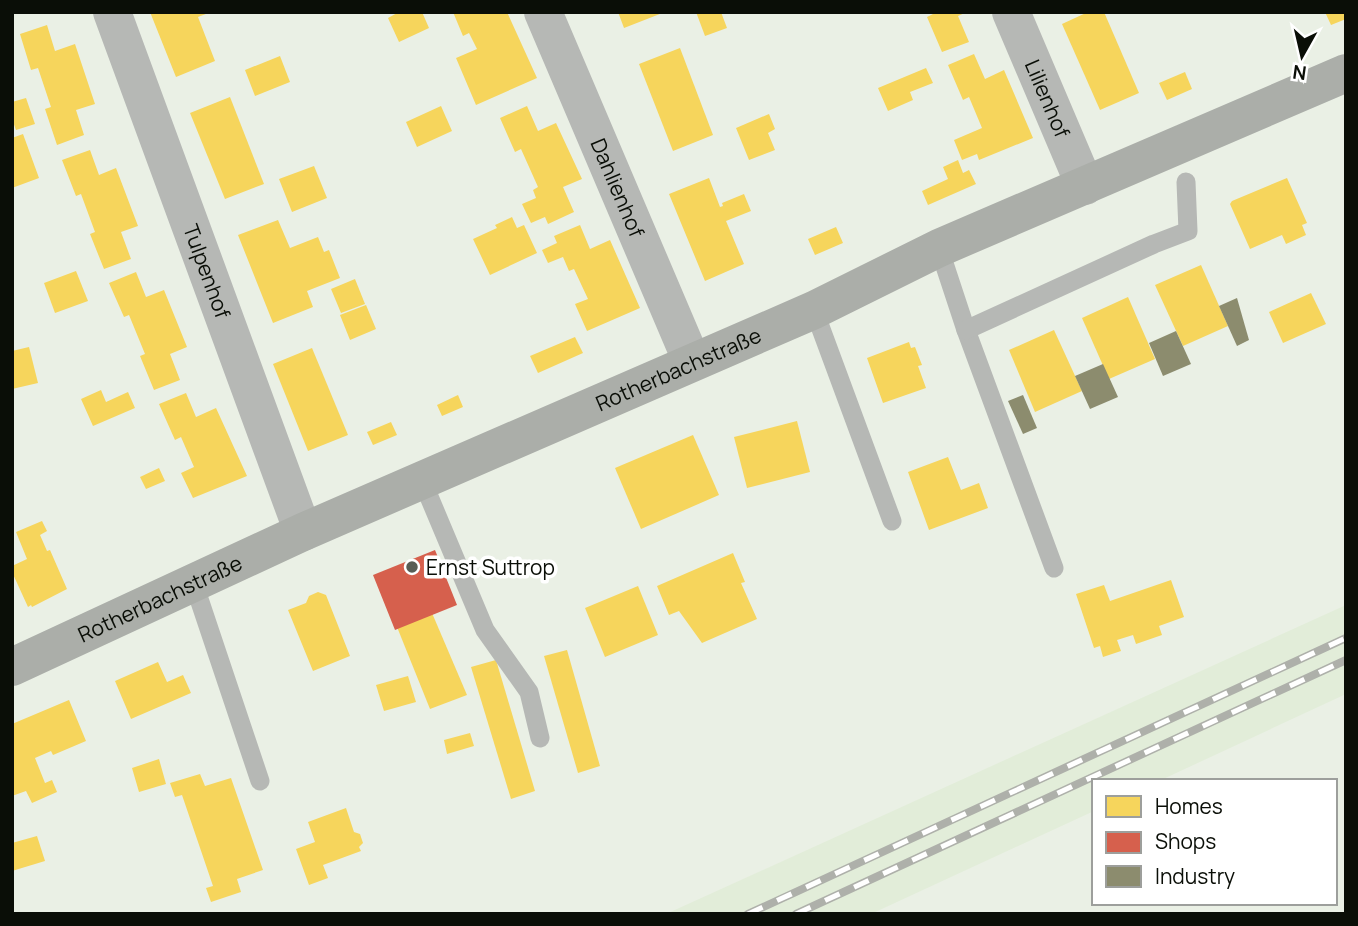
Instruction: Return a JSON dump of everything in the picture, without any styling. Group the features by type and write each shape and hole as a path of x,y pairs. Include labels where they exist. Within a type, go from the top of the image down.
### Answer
{"street":[{"name":"Tulpenhof","path":"112,12 303,532"},
{"name":"Dahlienhof","path":"543,12 692,362"},
{"name":"Lilienhof","path":"1011,12 1085,186"},
{"name":"Rotherbachstraße","path":"12,667 303,532 814,310 939,248 1346,73"}],"lane":[{"path":"967,330 1188,231 1186,182"},
{"path":"939,248 1054,568"},
{"path":"814,310 892,520"},
{"path":"422,480 485,630 529,692 540,738"},
{"path":"194,584 260,781"}],"shaded area":[{"path":"1346,605 1346,694 1163,779 1092,779 1092,812 871,914 666,914"}],"building: Homes":[{"path":"150,12 211,12 198,17 215,61 176,77"},
{"path":"399,12 422,12 429,28 399,42 388,18"},
{"path":"453,12 507,12 537,78 476,105 456,58 477,49 469,33 463,36"},
{"path":"618,12 665,12 624,28"},
{"path":"696,12 721,12 727,28 705,36"},
{"path":"932,12 967,12 958,16 969,42 942,52 927,17 933,14"},
{"path":"1088,12 1104,12 1139,93 1100,110 1062,24"},
{"path":"1325,12 1346,12 1346,19 1331,25"},
{"path":"47,25 55,51 75,44 95,104 76,110 84,135 57,145 45,109 51,107 38,68 31,70 20,34"},
{"path":"680,48 713,135 673,151 639,64"},
{"path":"974,54 985,79 1004,70 1033,138 979,160 977,154 962,160 954,140 982,128 969,97 963,100 948,65"},
{"path":"280,56 290,82 255,96 245,70"},
{"path":"926,68 933,83 910,92 913,100 888,111 878,88"},
{"path":"1185,72 1192,89 1167,100 1159,83"},
{"path":"230,97 264,184 225,199 190,113"},
{"path":"26,98 35,124 16,130 12,119 12,102"},
{"path":"441,106 452,131 417,147 406,122"},
{"path":"527,106 538,131 556,123 582,179 563,187 574,212 548,224 545,217 531,223 522,204 536,198 533,190 538,187 521,149 515,152 500,118"},
{"path":"769,114 775,129 768,133 775,150 749,160 736,128"},
{"path":"23,134 39,178 12,188 12,138"},
{"path":"90,150 99,175 116,168 138,226 121,232 131,259 104,269 90,234 95,232 81,194 76,196 62,160"},
{"path":"958,160 963,173 969,170 976,184 928,205 922,191 948,179 943,167"},
{"path":"314,166 327,198 292,212 279,179"},
{"path":"709,178 720,207 723,206 722,203 744,194 751,211 726,221 744,264 705,281 669,194"},
{"path":"1287,178 1307,223 1302,225 1306,235 1286,244 1282,235 1250,249 1230,204"},
{"path":"512,217 517,228 524,225 537,253 490,275 473,239 497,228 495,225"},
{"path":"278,220 290,248 318,237 324,252 329,250 340,278 307,291 313,307 273,323 238,235"},
{"path":"580,225 590,249 610,240 640,308 587,331 575,304 588,299 574,269 569,271 563,257 548,263 542,250 557,243 554,236"},
{"path":"836,227 843,243 815,255 808,239"},
{"path":"1201,265 1228,326 1183,346 1155,285"},
{"path":"76,271 88,301 55,313 44,283"},
{"path":"136,272 146,297 164,290 187,347 170,354 180,380 154,390 140,356 145,354 129,315 124,317 109,283"},
{"path":"355,279 365,304 341,313 331,289"},
{"path":"1311,293 1326,324 1283,343 1269,312"},
{"path":"1128,297 1155,359 1109,379 1082,318"},
{"path":"366,305 376,329 350,340 340,315"},
{"path":"1054,330 1082,391 1035,412 1009,350"},
{"path":"575,337 583,353 538,373 530,356"},
{"path":"909,342 911,348 915,347 922,365 918,366 926,388 883,403 867,358"},
{"path":"29,347 38,383 12,389 12,351"},
{"path":"312,348 348,435 308,451 273,364"},
{"path":"101,390 106,402 128,392 135,408 93,426 81,399"},
{"path":"186,393 196,417 216,408 247,476 193,498 181,473 194,467 181,437 175,440 159,404"},
{"path":"458,395 463,407 442,416 437,405"},
{"path":"797,421 810,472 747,488 734,437"},
{"path":"391,422 397,435 373,445 367,432"},
{"path":"693,435 719,495 641,529 615,468"},
{"path":"948,457 961,490 979,483 988,508 929,530 908,472"},
{"path":"159,468 165,481 146,489 140,477"},
{"path":"42,521 47,531 40,535 47,551 50,550 67,589 28,607 12,572 12,566 27,559 16,532"},
{"path":"733,553 745,582 741,583 757,619 702,643 679,611 669,615 657,586"},
{"path":"1171,580 1184,617 1159,626 1162,635 1136,644 1133,635 1117,640 1121,651 1103,657 1100,646 1094,648 1076,594 1104,585 1110,601"},
{"path":"638,586 658,635 605,657 585,608"},
{"path":"318,592 326,595 350,656 313,671 288,610 306,603 309,596"},
{"path":"432,613 467,695 430,709 397,627"},
{"path":"567,650 600,766 578,773 544,656"},
{"path":"496,660 535,791 511,799 471,667"},
{"path":"158,662 167,682 183,675 191,693 131,719 115,681"},
{"path":"408,676 416,702 384,711 376,685"},
{"path":"69,700 86,741 53,755 51,751 35,758 45,783 52,780 57,792 32,803 26,791 12,796 12,724"},
{"path":"470,733 474,746 447,754 444,740"},
{"path":"159,759 166,784 139,792 132,768"},
{"path":"200,774 205,786 231,778 263,870 237,879 241,892 211,902 206,888 213,886 182,795 175,797 170,783"},
{"path":"346,808 354,832 360,834 363,843 359,847 361,851 323,865 328,878 309,885 296,849 315,842 308,822"},
{"path":"37,836 45,861 12,871 12,843"}],"building: Shops":[{"path":"435,550 457,605 395,630 373,575"}],"building: Industry":[{"path":"1237,298 1249,340 1237,346 1219,306"},
{"path":"1176,331 1191,364 1163,376 1149,343"},
{"path":"1103,364 1118,397 1090,409 1075,376"},
{"path":"1023,395 1037,428 1023,434 1008,401"}],"railway":[{"path":"748,914 1346,638"},
{"path":"796,914 1346,660"}],"place":[{"name":"Ernst Suttrop","path":"412,567"}]}
